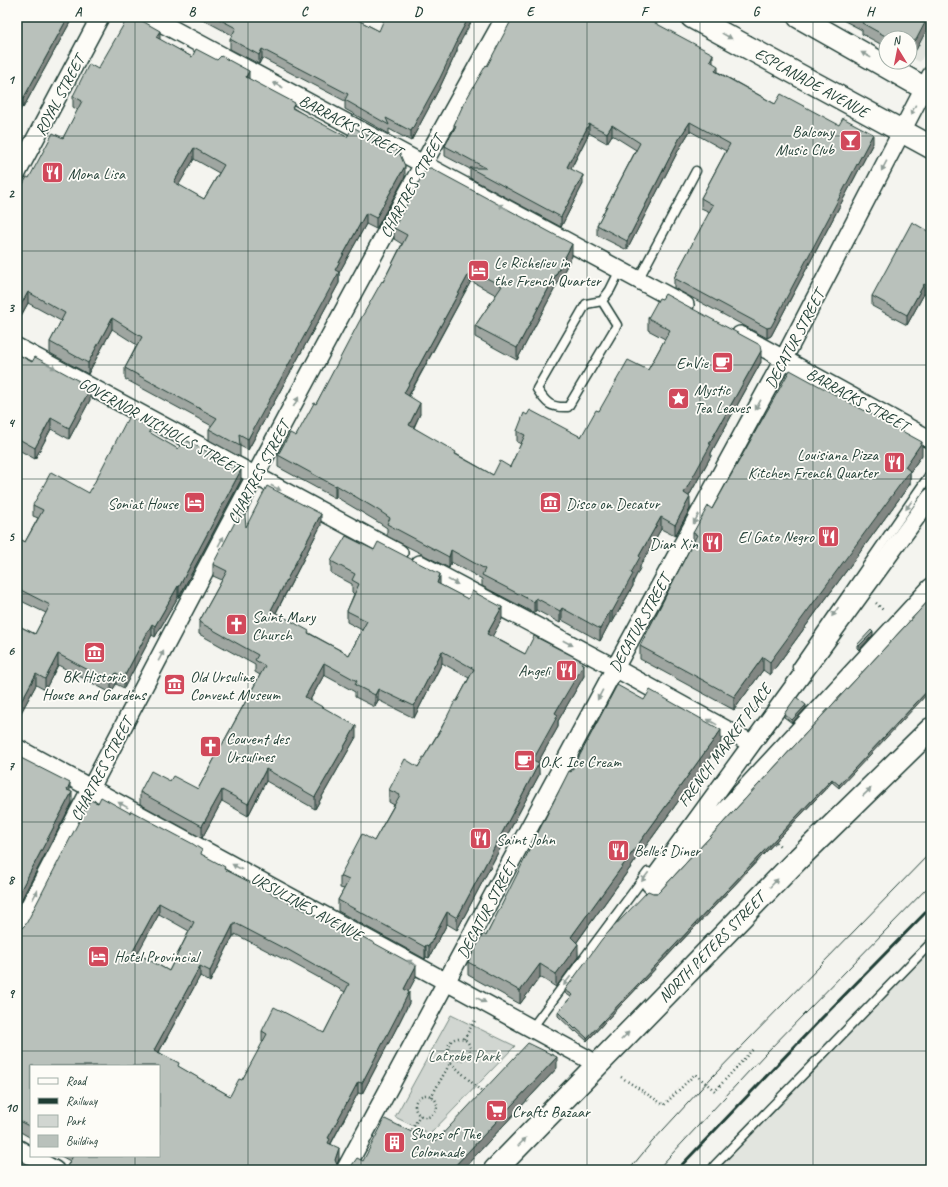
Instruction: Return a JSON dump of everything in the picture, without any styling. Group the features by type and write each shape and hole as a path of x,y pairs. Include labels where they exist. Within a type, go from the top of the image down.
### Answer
{"street":[{"name":"ROYAL STREET","path":"17,173 100,17"},
{"name":"BARRACKS STREET","path":"150,17 700,313"},
{"name":"CHARTRES STREET","path":"17,930 423,163 505,17"},
{"name":"ESPLANADE AVENUE","path":"692,17 931,147"},
{"path":"799,17 929,85"},
{"name":"DECATUR STREET","path":"345,1170 615,668 784,358 902,132 929,85"},
{"name":"BARRACKS STREET","path":"728,328 931,440"},
{"name":"GOVERNOR NICHOLLS STREET","path":"17,347 256,477 615,668 746,741"},
{"path":"931,497 650,884 654,887 931,588"},
{"name":"NORTH PETERS STREET","path":"495,1170 790,866 931,729"},
{"name":"URSULINES AVENUE","path":"17,748 597,1064"},
{"path":"17,1148 30,1156"},
{"path":"33,1157 55,1170"}],"lane":[{"path":"638,280 696,171"},
{"path":"602,301 617,325 568,407 559,408 546,402 537,389 586,304 602,301 610,290 620,270"},
{"name":"FRENCH MARKET PLACE","path":"532,1028 746,741 931,473"},
{"path":"712,1170 715,1165 931,943"}],"path":[{"path":"464,1039 467,1034"},
{"path":"461,1037 468,1042 470,1051 466,1058 454,1058 450,1056 448,1047 452,1039 461,1037"},
{"path":"621,1078 664,1104 695,1074 715,1090 754,1048"},
{"path":"431,1097 454,1058"},
{"path":"451,1062 482,1092 477,1097"},
{"path":"427,1095 431,1097 435,1100 437,1108 432,1116 424,1117 417,1113 415,1105 419,1097 427,1095"},
{"path":"410,1134 420,1115"},
{"path":"374,1116 416,1136"},
{"path":"427,1142 432,1144 447,1128"}],"shaded area":[{"path":"847,17 931,17 931,42 920,62 918,61 918,30 878,30 878,40 844,22"},
{"path":"931,942 931,1170 712,1170"}],"green space":[{"name":"Latrobe Park","path":"451,1015 515,1046 430,1134 395,1117"}],"building":[{"path":"17,17 68,17 23,99 17,107"},
{"path":"128,17 136,20 137,18 160,31 156,37 192,57 196,49 217,60 221,56 249,71 246,77 295,103 292,108 347,137 353,127 399,152 405,166 376,218 366,213 335,270 339,272 248,439 239,434 240,446 209,429 217,418 125,368 142,337 112,318 88,363 50,342 65,313 28,292 17,312 17,195 27,177 29,178 53,133 63,138 82,101 73,96 89,64 98,69","holes":["194,148 224,165 204,199 174,182"]},
{"path":"215,17 352,17 379,31 385,17 469,17 456,41 457,42 440,78 411,131 386,118 389,125 345,100 348,94 262,49 259,55 230,39 236,28"},
{"path":"513,17 626,17 637,22 640,17 644,17 713,54 710,61 718,66 715,71 775,104 781,94 839,125 843,118 873,134 771,327 767,328 674,278 713,205 701,198 730,144 690,122 679,139 627,241 597,225 640,143 612,125 607,133 589,124 567,167 583,175 561,217 470,168 486,168 445,146 456,126 454,125 463,105 486,65 487,66"},
{"path":"858,17 928,17 918,36 918,30 878,30 878,32 862,23 864,20"},
{"path":"429,168 572,244 517,348 475,326 502,286 471,270 404,393 420,403 409,425 456,452 455,454 493,475 500,461 510,467 525,435 517,431 524,413 527,415 530,410 581,437 596,410 599,411 628,360 648,370 670,330 648,318 659,298 662,299 665,294 760,345 761,351 709,444 711,444 684,493 690,497 675,525 661,517 639,556 640,557 631,573 633,574 612,612 610,611 600,629 562,608 560,611 536,598 534,602 482,575 485,569 451,550 449,557 387,524 390,518 378,510 336,485 335,486 278,455 290,433 296,436 314,403 316,404 359,322 382,281 383,282 407,235 394,228 424,172"},
{"path":"912,222 931,233 931,288 924,284 907,315 872,296"},
{"path":"17,354 32,362 35,357 79,381 78,383 90,389 69,428 51,418 35,448 17,438"},
{"path":"790,370 922,442 905,467 910,471 770,662 763,657 734,697 640,646 697,535 693,533 708,506 712,509"},
{"path":"129,416 151,428 149,432 178,449 184,439 241,470 179,587 178,586 155,626 152,624 124,677 116,673 111,682 58,654 45,679 36,674 17,709 17,625 35,634 50,605 17,588 17,537 25,542 43,510 33,505 51,472 89,493"},
{"path":"267,486 321,514 271,610 309,631 308,633 349,655 367,621 347,611 359,584 352,580 355,574 331,561 346,536 374,550 378,542 440,574 437,583 468,599 472,591 502,607 487,634 525,654 534,636 582,661 581,663 584,664 555,713 558,715 533,760 539,763 457,918 447,912 429,946 426,945 425,947 338,900 349,880 340,876 362,834 374,841 400,795 389,790 405,759 418,767 474,669 442,651 414,706 378,689 375,695 355,685 357,681 324,663 305,697 356,726 315,797 266,769 248,804 222,790 202,826 140,792 151,771 170,781 173,776 198,789 265,666 255,660 258,655 199,622 227,571 213,564 244,505 246,527"},
{"path":"931,598 931,687 839,785 832,779 587,1038 576,1028 575,1029 558,1012 573,995 565,990 602,939 648,891 658,893 661,890"},
{"path":"871,630 873,632 859,646 857,645"},
{"path":"617,685 644,700 650,690 721,730 571,937 578,944 556,974 540,964 520,991 468,962 483,934 486,936 569,771 571,772"},
{"path":"796,697 806,705 792,720 784,714"},
{"path":"17,756 70,783 67,790 72,792 17,897"},
{"path":"101,797 130,813 131,811 193,844 202,850 201,854 225,867 224,869 326,921 328,918 416,966 404,989 409,992 398,1014 362,1083 358,1082 328,1138 330,1139 328,1143 339,1148 335,1160 337,1165 341,1168 350,1168 357,1158 363,1161 385,1119 434,1143 528,1043 557,1057 451,1170 65,1170 72,1157 160,1157 160,1065 30,1065 30,1126 17,1120 17,929 22,928 26,924 90,800 98,803","holes":["159,903 194,922 169,971 133,951","235,923 349,984 324,1033 274,1007 262,1031 267,1034 242,1080 239,1079 230,1096 178,1066 179,1063 154,1050 200,966 210,971"]}],"tram line":[{"path":"629,1170 652,1142 711,1078 931,852"},
{"path":"657,1170 765,1054 931,884"}],"railway":[{"path":"677,1170 818,1022 931,907"}],"place":[{"name":"Balcony Music Club","path":"850,140"},
{"name":"Mona Lisa","path":"52,173"},
{"name":"Le Richelieu in the French Quarter","path":"479,271"},
{"name":"EnVie","path":"723,362"},
{"name":"Mystic Tea Leaves","path":"678,398"},
{"name":"Louisiana Pizza Kitchen French Quarter","path":"894,463"},
{"name":"Soniat House","path":"194,503"},
{"name":"Disco on Decatur","path":"551,503"},
{"name":"El Gato Negro","path":"829,536"},
{"name":"Dian Xin","path":"713,543"},
{"name":"Saint Mary Church","path":"237,625"},
{"name":"BK Historic House and Gardens","path":"94,652"},
{"name":"Angeli","path":"566,670"},
{"name":"Old Ursuline Convent Museum","path":"174,685"},
{"name":"Couvent des Ursulines","path":"210,747"},
{"name":"O.K. Ice Cream","path":"525,761"},
{"name":"Saint John","path":"481,839"},
{"name":"Belle's Diner","path":"618,850"},
{"name":"Hotel Provincial","path":"98,956"},
{"name":"Crafts Bazaar","path":"496,1111"},
{"name":"Shops of The Colonnade","path":"394,1142"}]}
